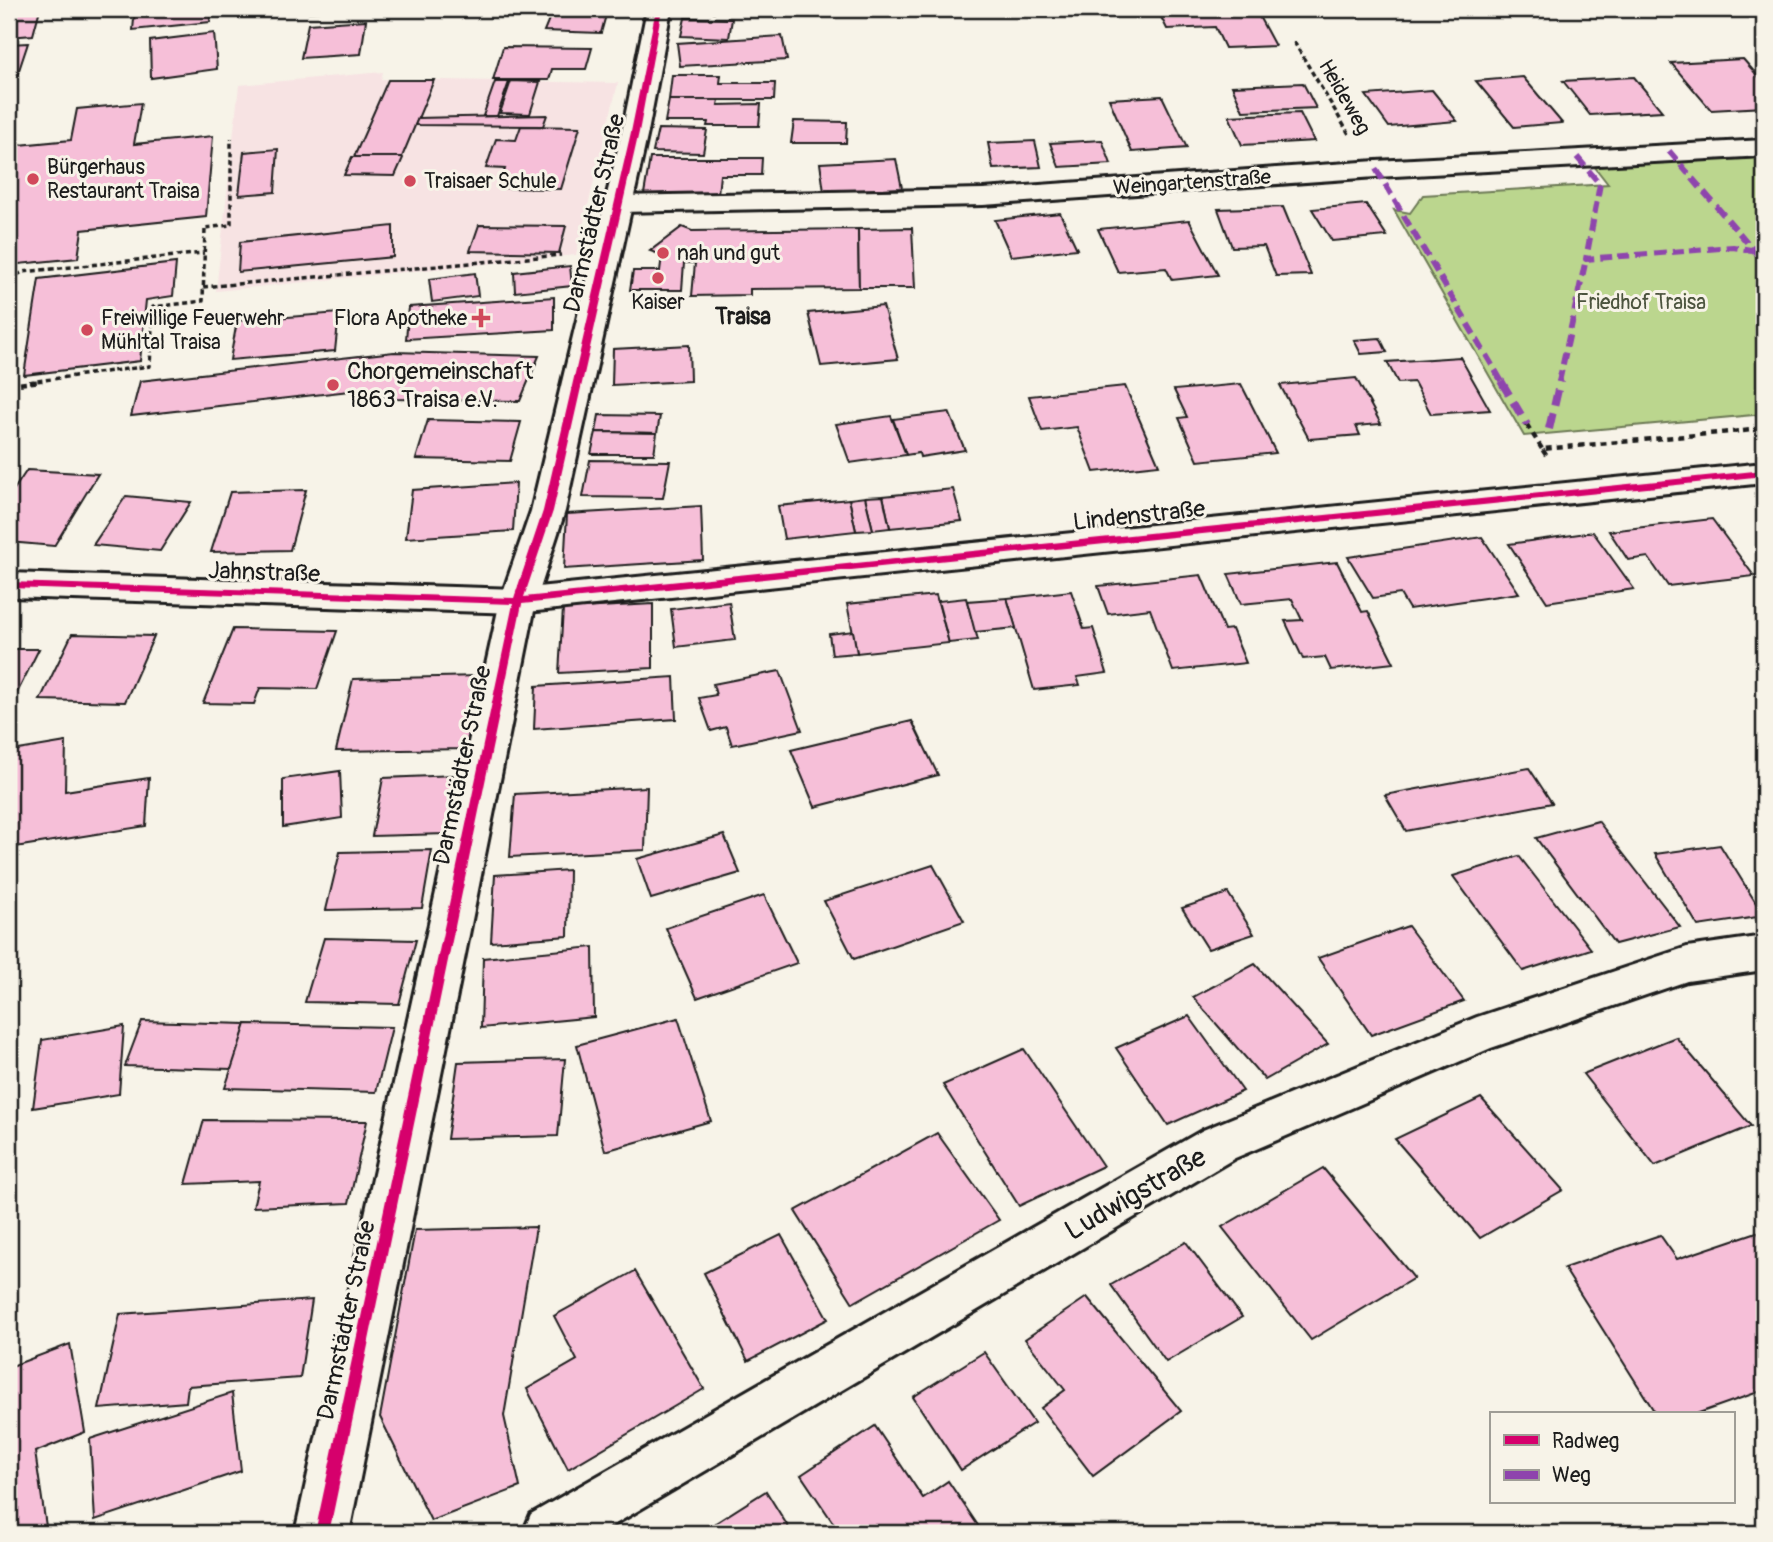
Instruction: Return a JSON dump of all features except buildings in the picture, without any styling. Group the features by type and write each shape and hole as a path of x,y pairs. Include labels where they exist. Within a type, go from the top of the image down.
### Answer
{"street":[{"name":"Darmstädter Straße","path":"322,1533 518,601 548,511 608,251 659,9"},
{"name":"Weingartenstraße","path":"618,204 983,197 1369,169 1764,148"},
{"name":"Lindenstraße","path":"518,601 1764,472"},
{"name":"Jahnstraße","path":"9,585 518,601"},
{"name":"Ludwigstraße","path":"550,1533 1219,1144 1477,1035 1687,964 1764,953"}],"path":[{"path":"148,374 153,307 203,301 205,228 231,225 231,138"},
{"path":"203,286 608,251"},
{"path":"9,279 23,272 204,253"},
{"path":"9,385 150,366"},
{"path":"1527,425 1542,449"}],"shaded area":[{"name":"Traisaer Schule","path":"383,72 381,79 618,83 576,255 216,291 239,85"}],"green space":[{"name":"Friedhof Traisa","path":"1764,156 1764,414 1524,436 1394,210 1410,213 1423,195 1608,184 1594,166"}],"marked path":[{"path":"1669,151 1764,262"},
{"path":"1577,157 1600,184 1586,259 1733,247 1764,252"},
{"path":"1376,169 1527,425"},
{"path":"1549,429 1586,259"}],"cycle path":[{"path":"322,1533 518,601 548,511 635,132 659,9"},
{"path":"9,585 518,601 1764,473"}],"place":[{"name":"Bürgerhaus Restaurant Traisa","path":"33,179"},
{"name":"Traisaer Schule","path":"410,181"},
{"name":"nah und gut","path":"663,253"},
{"name":"Kaiser","path":"658,278"},
{"name":"Flora Apotheke","path":"481,318"},
{"name":"Freiwillige Feuerwehr Mühltal Traisa","path":"87,330"},
{"name":"Chorgemeinschaft 1863 Traisa e.V.","path":"333,385"}],"district":[{"name":"Traisa","path":"743,316"}]}
